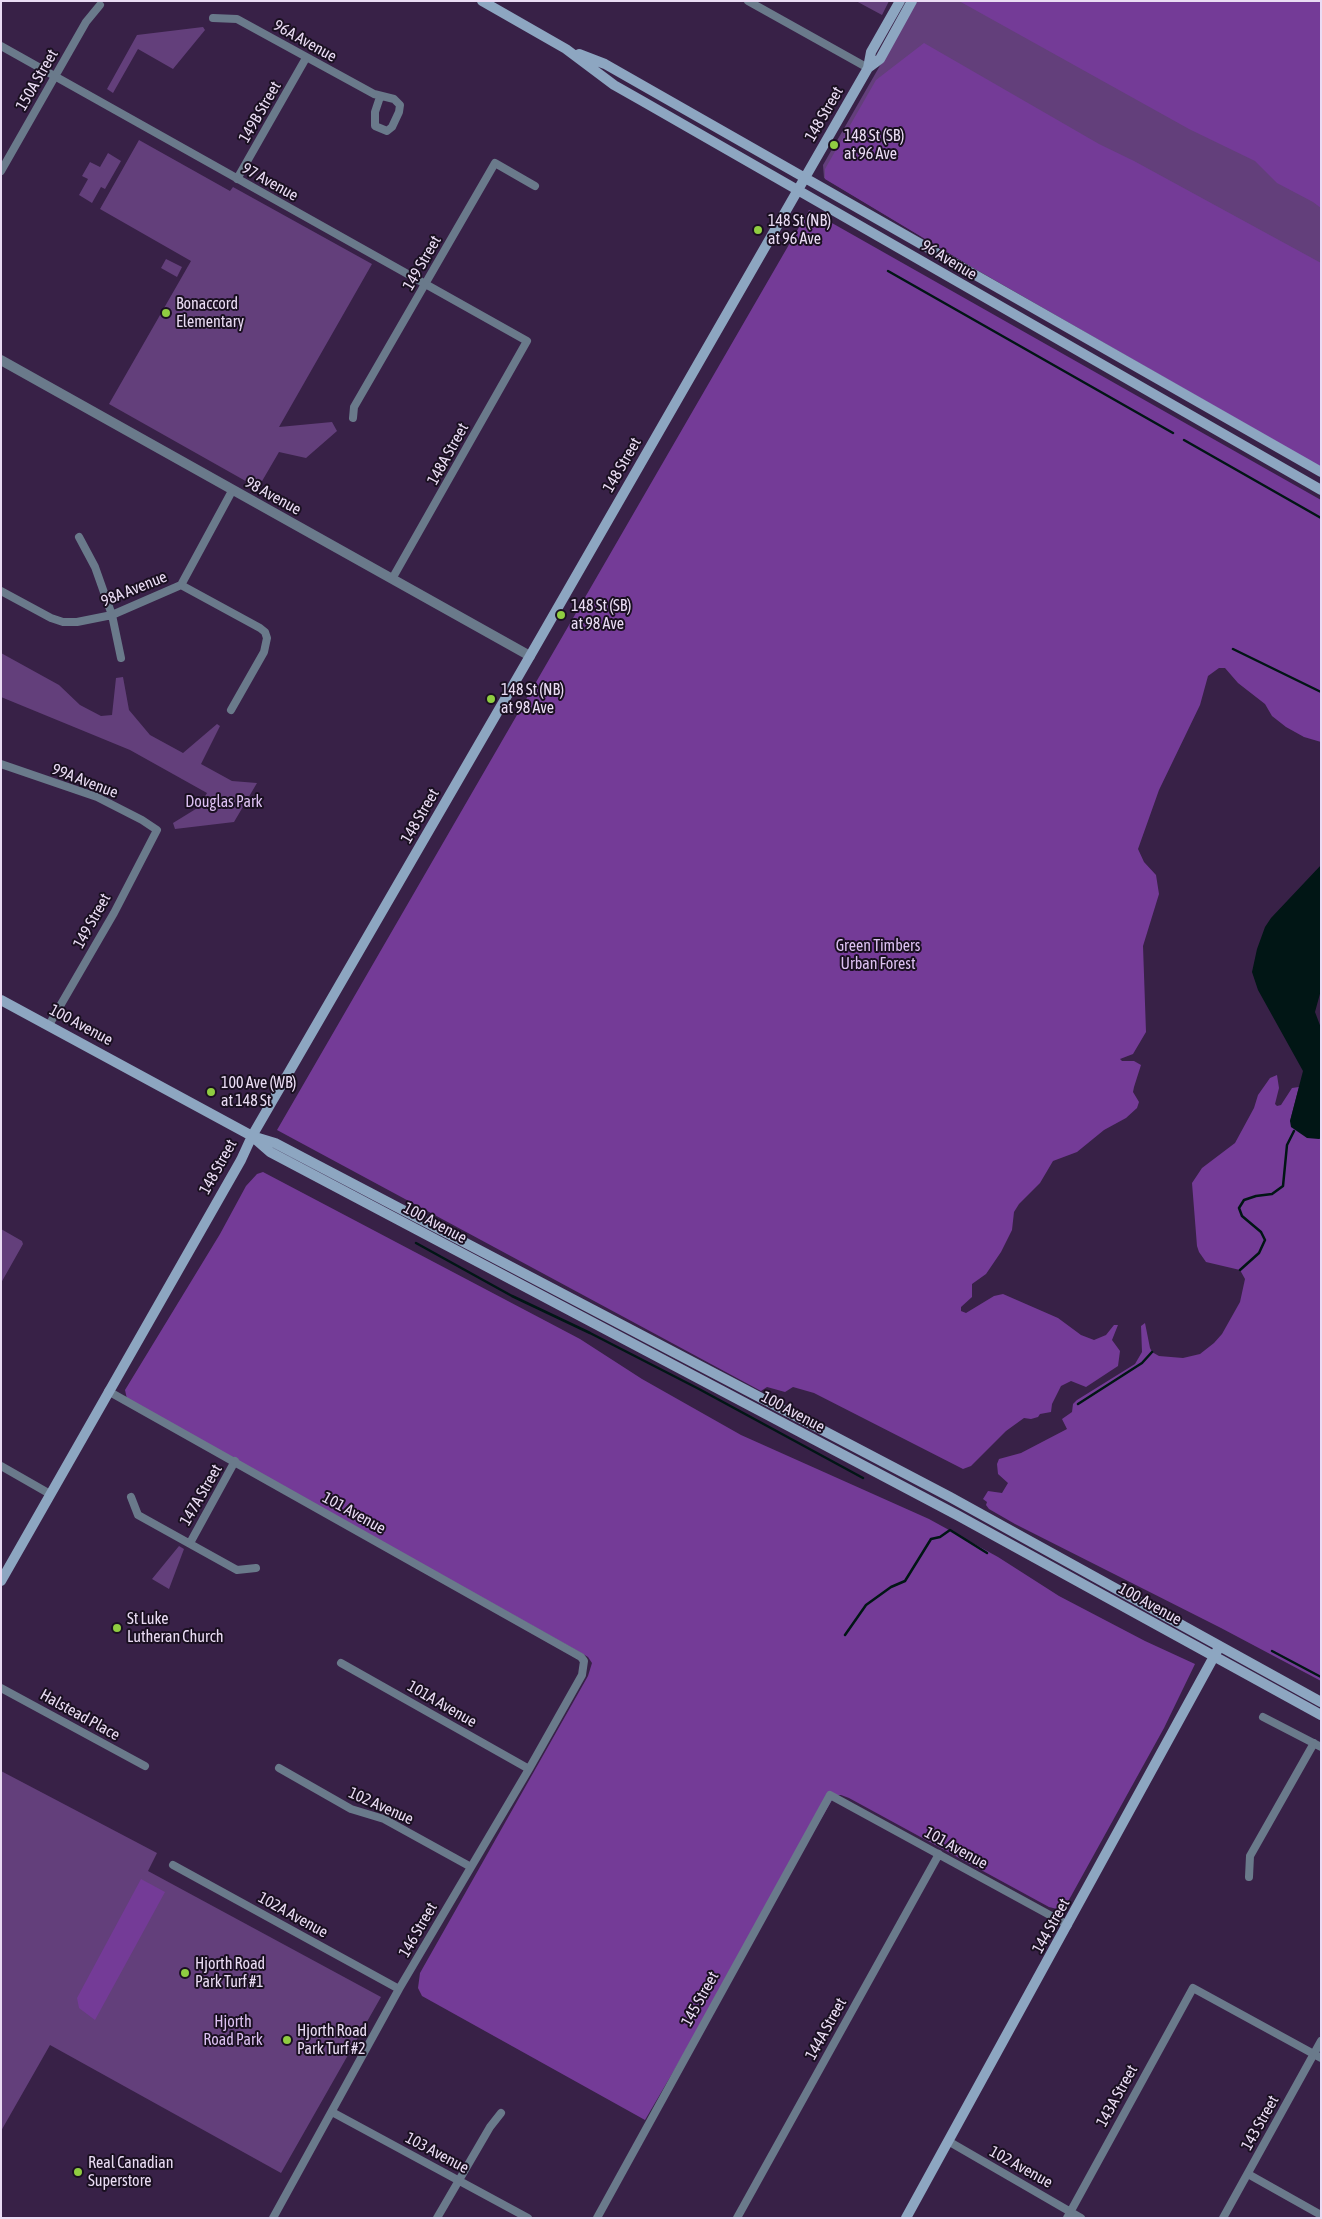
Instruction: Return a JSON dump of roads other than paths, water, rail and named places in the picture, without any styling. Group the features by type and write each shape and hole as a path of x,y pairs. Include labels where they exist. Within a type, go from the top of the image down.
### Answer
{"main road":[{"name":"96 Avenue","path":"482,1 566,49 614,85 1321,490"},
{"name":"148 Street","path":"1,1581 241,1160 252,1136 868,68 871,52 900,1"},
{"name":"148 Street","path":"868,68 880,59 912,1"},
{"name":"96 Avenue","path":"566,49 606,64 1321,472"},
{"name":"100 Avenue","path":"1,1000 252,1136 270,1152 1217,1652 1321,1702"},
{"name":"100 Avenue","path":"1217,1652 1321,1715"},
{"name":"144 Street","path":"906,2218 1217,1652"}],"street":[{"path":"748,1 868,68"},
{"name":"150A Street","path":"1,171 86,22 100,5"},
{"name":"96A Avenue","path":"213,18 237,19 380,97 394,100 400,105 397,119 387,131 375,126 380,97"},
{"name":"97 Avenue","path":"1,46 527,341"},
{"name":"149B Street","path":"237,179 306,58"},
{"name":"149 Street","path":"353,418 354,407 495,163 535,186"},
{"name":"148A Street","path":"392,580 527,341"},
{"name":"98 Avenue","path":"1,360 232,491 530,656"},
{"path":"181,585 232,491"},
{"path":"79,537 95,568 112,615 121,658"},
{"name":"98A Avenue","path":"1,591 51,618 63,622 77,622 112,615 181,585 260,628 267,638 264,652 231,710"},
{"name":"99A Avenue","path":"1,764 98,797 157,830"},
{"name":"149 Street","path":"50,1025 114,912 157,830"},
{"name":"101 Avenue","path":"108,1391 581,1657 584,1662"},
{"name":"147A Street","path":"190,1543 235,1461"},
{"path":"1,1466 50,1494"},
{"path":"131,1497 138,1515 237,1570 256,1568"},
{"name":"146 Street","path":"275,2216 399,1989 529,1770 582,1675 584,1662"},
{"name":"101A Avenue","path":"341,1663 529,1770"},
{"name":"Halstead Place","path":"1,1688 145,1766"},
{"path":"1249,1877 1250,1856 1318,1745 1263,1717"},
{"name":"102 Avenue","path":"279,1768 351,1809 384,1819 471,1867"},
{"name":"101 Avenue","path":"830,1795 1068,1925"},
{"name":"145 Street","path":"597,2218 830,1795"},
{"name":"144A Street","path":"737,2218 939,1854"},
{"name":"102A Avenue","path":"173,1865 399,1989"},
{"name":"143A Street","path":"1069,2214 1193,1988 1317,2056"},
{"name":"143 Street","path":"1223,2218 1317,2056 1321,2041"},
{"name":"103 Avenue","path":"332,2112 528,2218"},
{"path":"437,2218 490,2127 501,2113"},
{"name":"102 Avenue","path":"948,2141 1069,2214 1081,2218"},
{"path":"1248,2174 1321,2215"}],"waterway":[{"path":"888,271 1173,433"},
{"path":"1184,440 1321,518"},
{"path":"1233,649 1321,692"},
{"path":"1240,1270 1259,1253 1265,1240 1261,1232 1242,1216 1239,1208 1244,1200 1272,1194 1283,1186 1287,1145 1294,1131"},
{"path":"416,1243 512,1296 590,1333 699,1389 863,1478"},
{"path":"1078,1404 1142,1363 1152,1352"},
{"path":"845,1635 866,1605 891,1587 905,1581 931,1539 940,1537 950,1530 987,1553"},
{"path":"1272,1651 1321,1677"}],"place":[{"name":"148 St (SB) at 96 Ave","path":"834,145"},
{"name":"148 St (NB) at 96 Ave","path":"758,230"},
{"name":"Bonaccord Elementary","path":"166,313"},
{"name":"148 St (SB) at 98 Ave","path":"561,615"},
{"name":"148 St (NB) at 98 Ave","path":"491,699"},
{"name":"100 Ave (WB) at 148 St","path":"211,1092"},
{"name":"St Luke Lutheran Church","path":"117,1628"},
{"name":"Hjorth Road Park Turf #1","path":"185,1973"},
{"name":"Hjorth Road Park Turf #2","path":"287,2040"},
{"name":"Real Canadian Superstore","path":"78,2172"}],"park label":[{"name":"Douglas Park","path":"224,802"},
{"name":"Green Timbers Urban Forest","path":"878,955"},
{"name":"Hjorth Road Park","path":"233,2031"}]}
